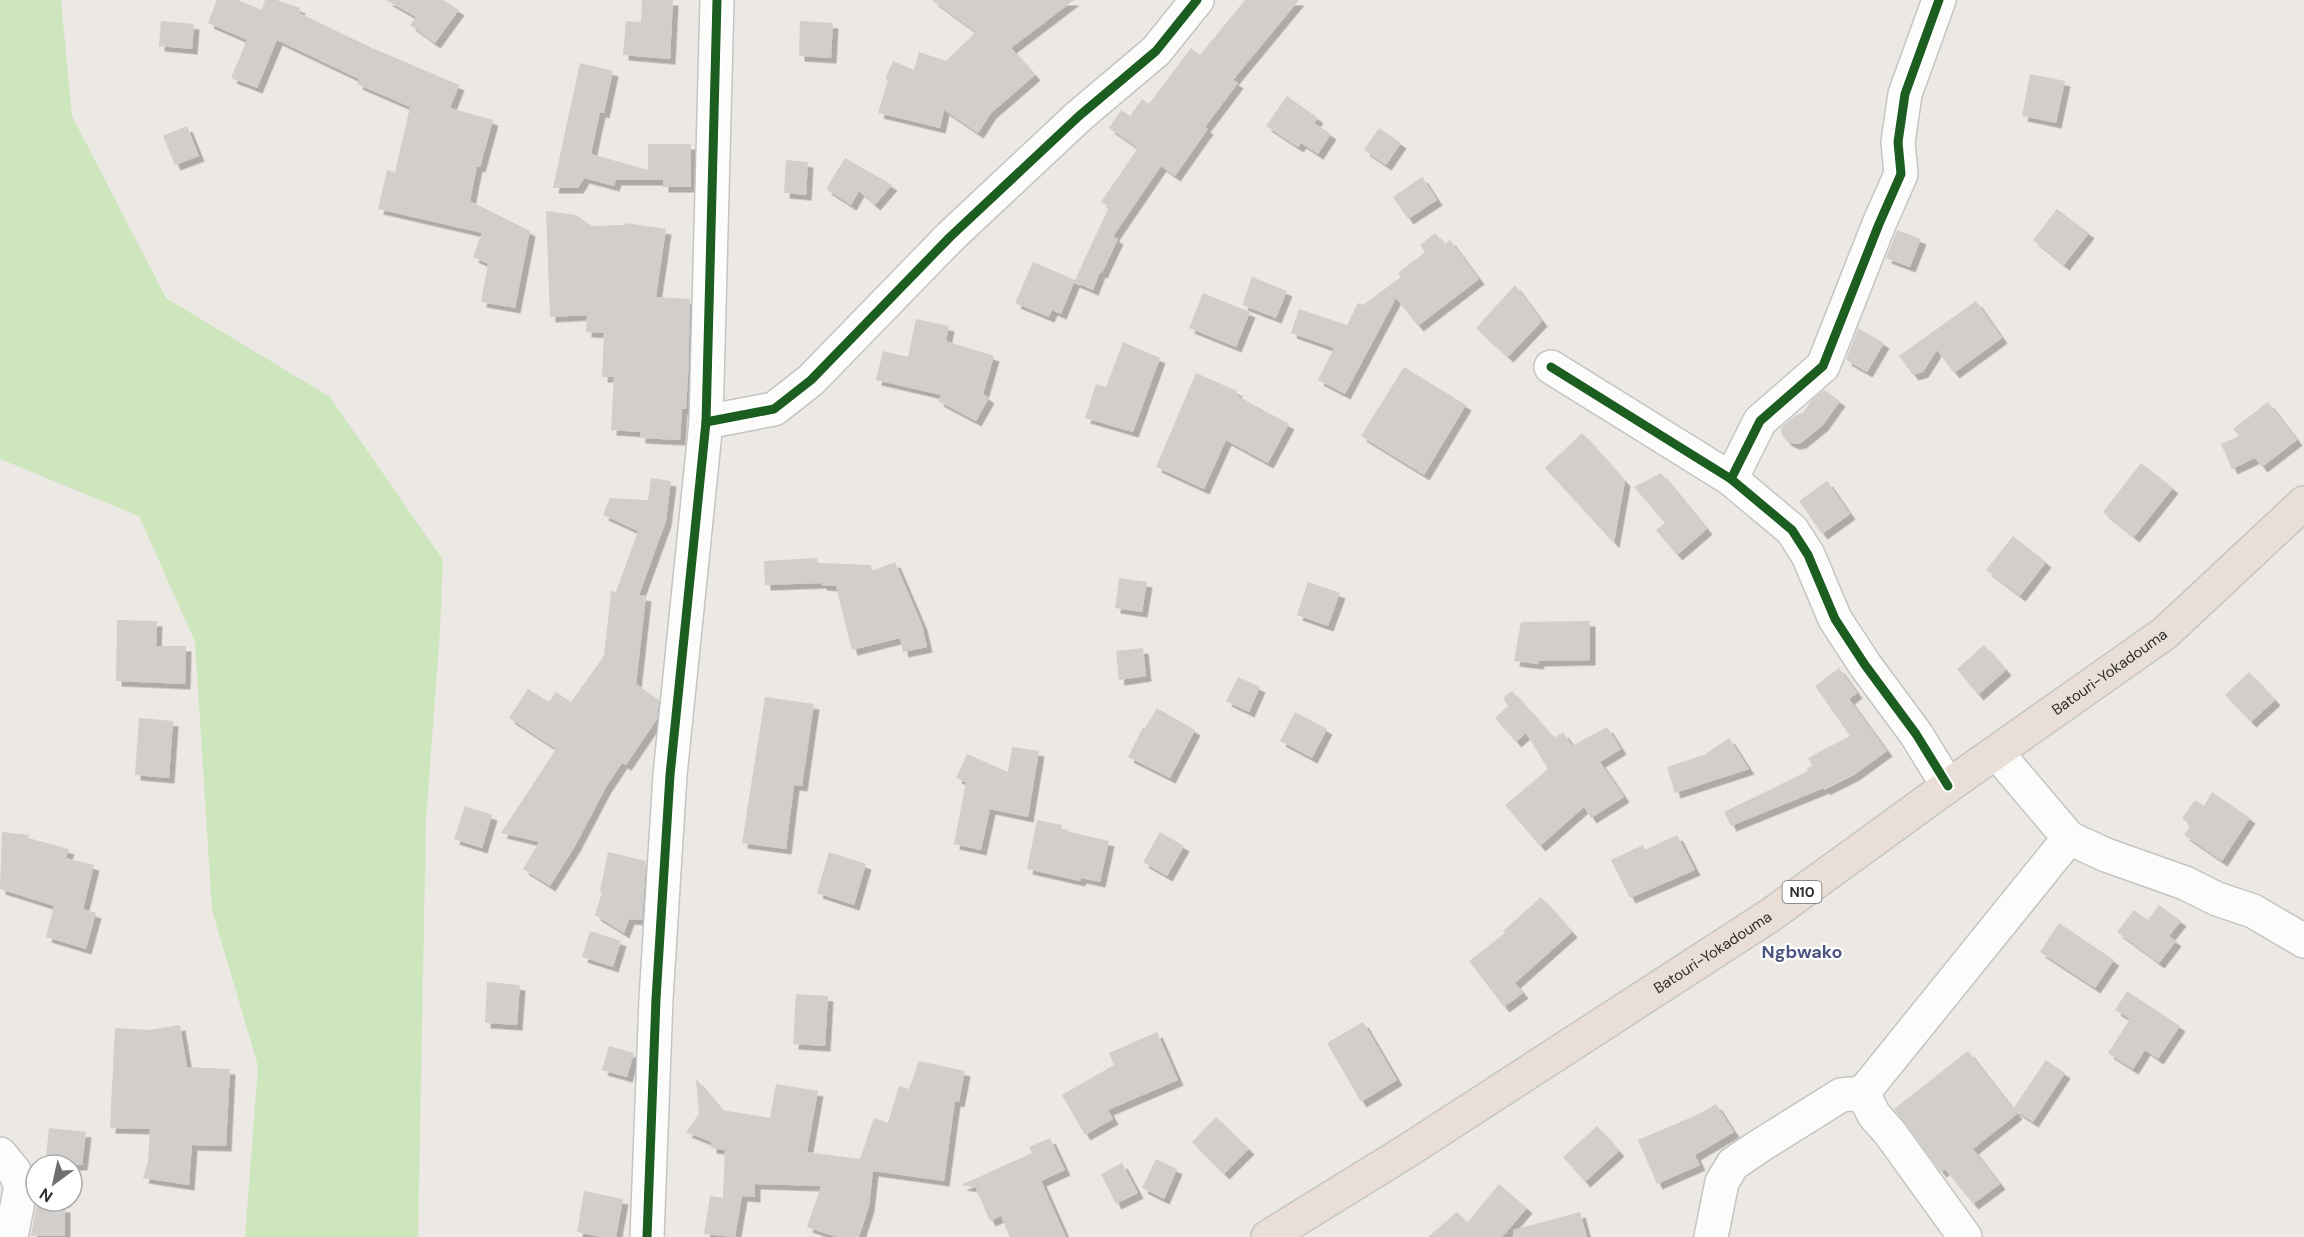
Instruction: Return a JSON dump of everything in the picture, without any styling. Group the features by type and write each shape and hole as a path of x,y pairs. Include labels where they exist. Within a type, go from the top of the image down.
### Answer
{"highway":[{"name":"Batouri-Yokadouma","path":"1268,1237 1407,1151 1772,914 2165,633 2304,503"}],"street":[{"path":"647,1237 656,999 670,775 706,422 717,0"},
{"path":"706,422 774,409 811,380 950,237 1079,116 1156,51 1197,0"},
{"path":"1731,479 1760,421 1823,366 1901,174 1898,142 1905,94 1939,0"},
{"path":"1551,367 1731,479 1792,530 1808,555 1835,619 1864,665 1916,734 1948,786"},
{"path":"1997,753 2069,838 2106,855 2185,883 2217,900 2253,910 2304,941"},
{"path":"1711,1237 1722,1182 1733,1164 1841,1095 1863,1093 2069,838"},
{"path":"1863,1093 1874,1115 1890,1133 1965,1237"},
{"path":"0,1154 14,1171 21,1186 11,1237"}],"green space":[{"path":"0,0 61,0 72,116 166,298 330,397 443,560 426,820 418,1237 245,1237 258,1066 212,910 195,642 139,516 0,459"}],"building":[{"path":"217,0 238,0 262,10 265,0 277,0 300,8 299,13 372,48 459,85 450,108 493,120 480,167 477,166 470,201 530,231 515,308 481,302 488,264 473,257 482,233 378,209 387,170 395,172 410,107 357,84 359,79 277,40 257,88 231,78 247,40 208,23"},
{"path":"386,0 443,0 459,10 435,43 410,25 416,17"},
{"path":"642,0 673,0 670,59 623,55 626,21 641,22"},
{"path":"932,0 1074,0 1011,48 1035,75 991,113 978,133 944,110 940,128 878,113 888,80 885,79 893,61 914,70 919,52 946,61 976,32"},
{"path":"1245,0 1299,0 1233,80 1238,83 1205,127 1208,129 1175,176 1161,166 1114,235 1118,239 1093,290 1074,282 1109,207 1101,202 1138,148 1109,128 1121,110 1130,116 1142,99 1149,104 1191,48 1200,55"},
{"path":"161,21 194,24 192,49 159,46"},
{"path":"800,21 833,23 831,58 799,56"},
{"path":"580,63 613,71 604,113 600,112 591,154 648,170 648,144 691,144 691,187 663,187 663,180 616,180 614,186 584,178 578,188 553,188"},
{"path":"2030,74 2065,81 2056,123 2022,116"},
{"path":"1287,96 1318,118 1314,123 1331,134 1318,154 1301,143 1298,147 1266,126"},
{"path":"187,126 199,156 175,165 163,136"},
{"path":"1379,128 1401,143 1386,165 1364,150"},
{"path":"845,158 892,185 875,205 859,191 851,205 826,189"},
{"path":"786,160 808,162 806,195 784,193"},
{"path":"1422,177 1437,200 1408,219 1393,197"},
{"path":"2057,209 2089,233 2064,265 2033,240"},
{"path":"546,211 576,215 592,226 625,225 625,223 666,229 656,297 690,299 686,409 682,409 680,440 640,438 640,432 611,430 614,377 602,377 604,333 586,332 587,315 550,317"},
{"path":"1897,230 1921,239 1910,267 1886,258"},
{"path":"1435,233 1445,244 1450,240 1479,279 1418,326 1396,298 1345,394 1318,380 1334,348 1291,333 1299,309 1347,325 1358,303 1363,305 1401,277 1398,273 1425,252 1420,245"},
{"path":"1033,262 1075,280 1061,314 1052,310 1049,317 1015,303"},
{"path":"1252,277 1287,291 1276,318 1242,305"},
{"path":"1515,285 1542,321 1508,357 1476,328"},
{"path":"1203,293 1250,312 1236,347 1189,328"},
{"path":"1976,301 2002,338 1954,373 1937,350 1923,372 1913,375 1899,356"},
{"path":"916,319 949,326 946,341 994,356 983,394 989,398 976,421 938,401 941,395 876,380 883,351 908,357"},
{"path":"1858,328 1884,343 1867,372 1846,360"},
{"path":"1123,342 1160,358 1133,432 1085,418 1096,384 1106,387"},
{"path":"1404,367 1466,405 1424,475 1361,436"},
{"path":"1196,373 1237,391 1236,395 1289,424 1268,463 1226,440 1204,489 1156,467"},
{"path":"1824,390 1840,401 1823,425 1801,443 1794,444 1787,441 1782,435 1781,428 1796,415 1803,413 1811,401"},
{"path":"2268,402 2297,440 2262,467 2255,458 2232,469 2221,444 2239,436 2233,429"},
{"path":"1582,433 1625,481 1614,543 1545,468"},
{"path":"2141,463 2173,488 2134,537 2103,512"},
{"path":"1661,473 1707,529 1677,555 1656,530 1665,523 1634,487"},
{"path":"651,478 671,481 666,521 639,595 646,596 636,684 659,700 657,719 626,765 622,763 606,787 575,846 550,886 523,869 539,842 501,833 556,749 509,718 528,689 549,702 556,692 571,702 604,656 611,591 616,592 638,531 603,515 610,498 648,500"},
{"path":"1827,481 1850,514 1822,534 1799,501"},
{"path":"2013,536 2046,562 2020,596 1986,570"},
{"path":"817,558 818,563 871,565 872,571 895,562 922,625 927,647 903,652 900,638 852,650 836,586 821,585 821,583 765,585 764,561"},
{"path":"1119,578 1147,582 1142,612 1115,608"},
{"path":"1308,582 1340,593 1328,626 1297,615"},
{"path":"117,620 157,621 156,646 186,646 185,684 116,681"},
{"path":"1590,621 1590,660 1539,661 1538,664 1514,661 1521,622"},
{"path":"1984,645 2006,670 1978,695 1957,669"},
{"path":"1143,648 1146,676 1119,680 1116,651"},
{"path":"1839,668 1857,693 1849,699 1887,751 1854,775 1824,790 1824,788 1731,826 1724,812 1808,771 1807,768 1812,766 1808,758 1850,736 1815,686"},
{"path":"2249,672 2275,700 2251,722 2225,695"},
{"path":"1238,677 1260,687 1249,712 1226,701"},
{"path":"1512,691 1554,738 1563,732 1572,746 1607,727 1621,749 1600,762 1624,797 1591,818 1584,807 1540,846 1505,805 1548,769 1526,733 1516,742 1495,718 1508,706 1503,698"},
{"path":"765,697 814,704 802,786 794,785 786,849 742,843"},
{"path":"1157,708 1195,730 1170,778 1128,757 1143,727 1145,728"},
{"path":"1295,712 1327,729 1312,758 1280,741"},
{"path":"139,718 173,721 169,778 135,775"},
{"path":"1729,738 1749,769 1675,793 1667,767 1704,755"},
{"path":"1012,747 1039,751 1028,817 990,809 981,850 954,844 966,782 956,778 967,754 1008,772"},
{"path":"2212,792 2250,818 2222,861 2184,835 2191,825 2182,818 2195,800 2204,806"},
{"path":"465,806 492,815 482,848 454,839"},
{"path":"1037,820 1062,825 1061,830 1109,841 1100,882 1081,878 1080,881 1027,869"},
{"path":"2,832 29,835 28,838 69,849 66,858 94,865 83,909 96,913 86,949 46,937 54,906 0,889"},
{"path":"1160,832 1184,846 1167,876 1143,862"},
{"path":"1677,835 1695,870 1630,898 1611,860 1643,845 1645,850"},
{"path":"608,852 646,861 642,920 629,919 624,933 595,915 602,892 600,891"},
{"path":"829,852 866,864 854,905 817,893"},
{"path":"1541,897 1572,932 1515,983 1523,993 1504,1007 1469,961 1505,933 1503,931"},
{"path":"2159,905 2181,921 2169,936 2176,941 2159,963 2117,932 2134,910 2148,920"},
{"path":"2059,923 2114,960 2095,988 2040,952"},
{"path":"590,931 621,941 613,967 582,957"},
{"path":"487,982 520,985 517,1025 485,1023"},
{"path":"2127,991 2180,1026 2158,1059 2145,1050 2133,1069 2108,1053 2130,1019 2115,1010"},
{"path":"796,994 828,996 825,1046 793,1044"},
{"path":"1363,1022 1397,1080 1361,1102 1327,1043"},
{"path":"180,1025 187,1067 230,1069 226,1146 192,1145 189,1185 143,1178 148,1161 150,1129 110,1128 115,1028 149,1030"},
{"path":"1157,1032 1178,1080 1108,1110 1113,1119 1085,1135 1062,1095 1114,1065 1109,1053"},
{"path":"609,1046 634,1053 627,1077 602,1070"},
{"path":"1968,1051 2017,1114 1973,1149 2000,1184 1973,1204 1945,1169 1941,1172 1894,1109"},
{"path":"2046,1060 2065,1073 2033,1122 2013,1109"},
{"path":"919,1061 965,1071 959,1102 955,1101 944,1181 873,1171 869,1206 859,1237 836,1237 807,1227 821,1186 755,1184 755,1197 742,1196 735,1237 704,1234 710,1196 723,1198 725,1150 711,1148 711,1142 686,1132 699,1114 696,1079 722,1110 770,1118 776,1084 818,1091 807,1152 860,1159 874,1118 888,1123 899,1086 909,1089"},
{"path":"1716,1104 1734,1132 1695,1155 1700,1165 1657,1184 1638,1140 1699,1114"},
{"path":"1216,1117 1249,1149 1224,1174 1192,1142"},
{"path":"1597,1126 1619,1151 1585,1182 1563,1157"},
{"path":"49,1128 86,1132 83,1153 46,1153"},
{"path":"1050,1138 1065,1170 1041,1181 1066,1237 1010,1237 1001,1216 990,1221 976,1189 980,1188 961,1185 1032,1153 1029,1147"},
{"path":"1156,1159 1177,1169 1164,1199 1142,1188"},
{"path":"1122,1163 1138,1193 1116,1204 1101,1174"},
{"path":"1499,1184 1527,1208 1502,1237 1428,1237 1457,1212 1467,1223"},
{"path":"584,1191 623,1199 616,1237 601,1237 577,1232"},
{"path":"1580,1212 1587,1237 1514,1237 1513,1230"},
{"path":"35,1213 65,1213 65,1236 31,1236"}],"cycle path":[{"path":"647,1237 656,999 670,775 706,422 717,0"},
{"path":"706,422 774,409 811,380 950,237 1079,116 1156,51 1197,0"},
{"path":"1731,479 1760,421 1823,366 1901,174 1898,142 1905,94 1939,0"},
{"path":"1551,367 1731,479 1792,530 1808,555 1835,619 1865,665 1916,734 1948,786"}],"district":[{"name":"Ngbwako","path":"1802,952"}]}
